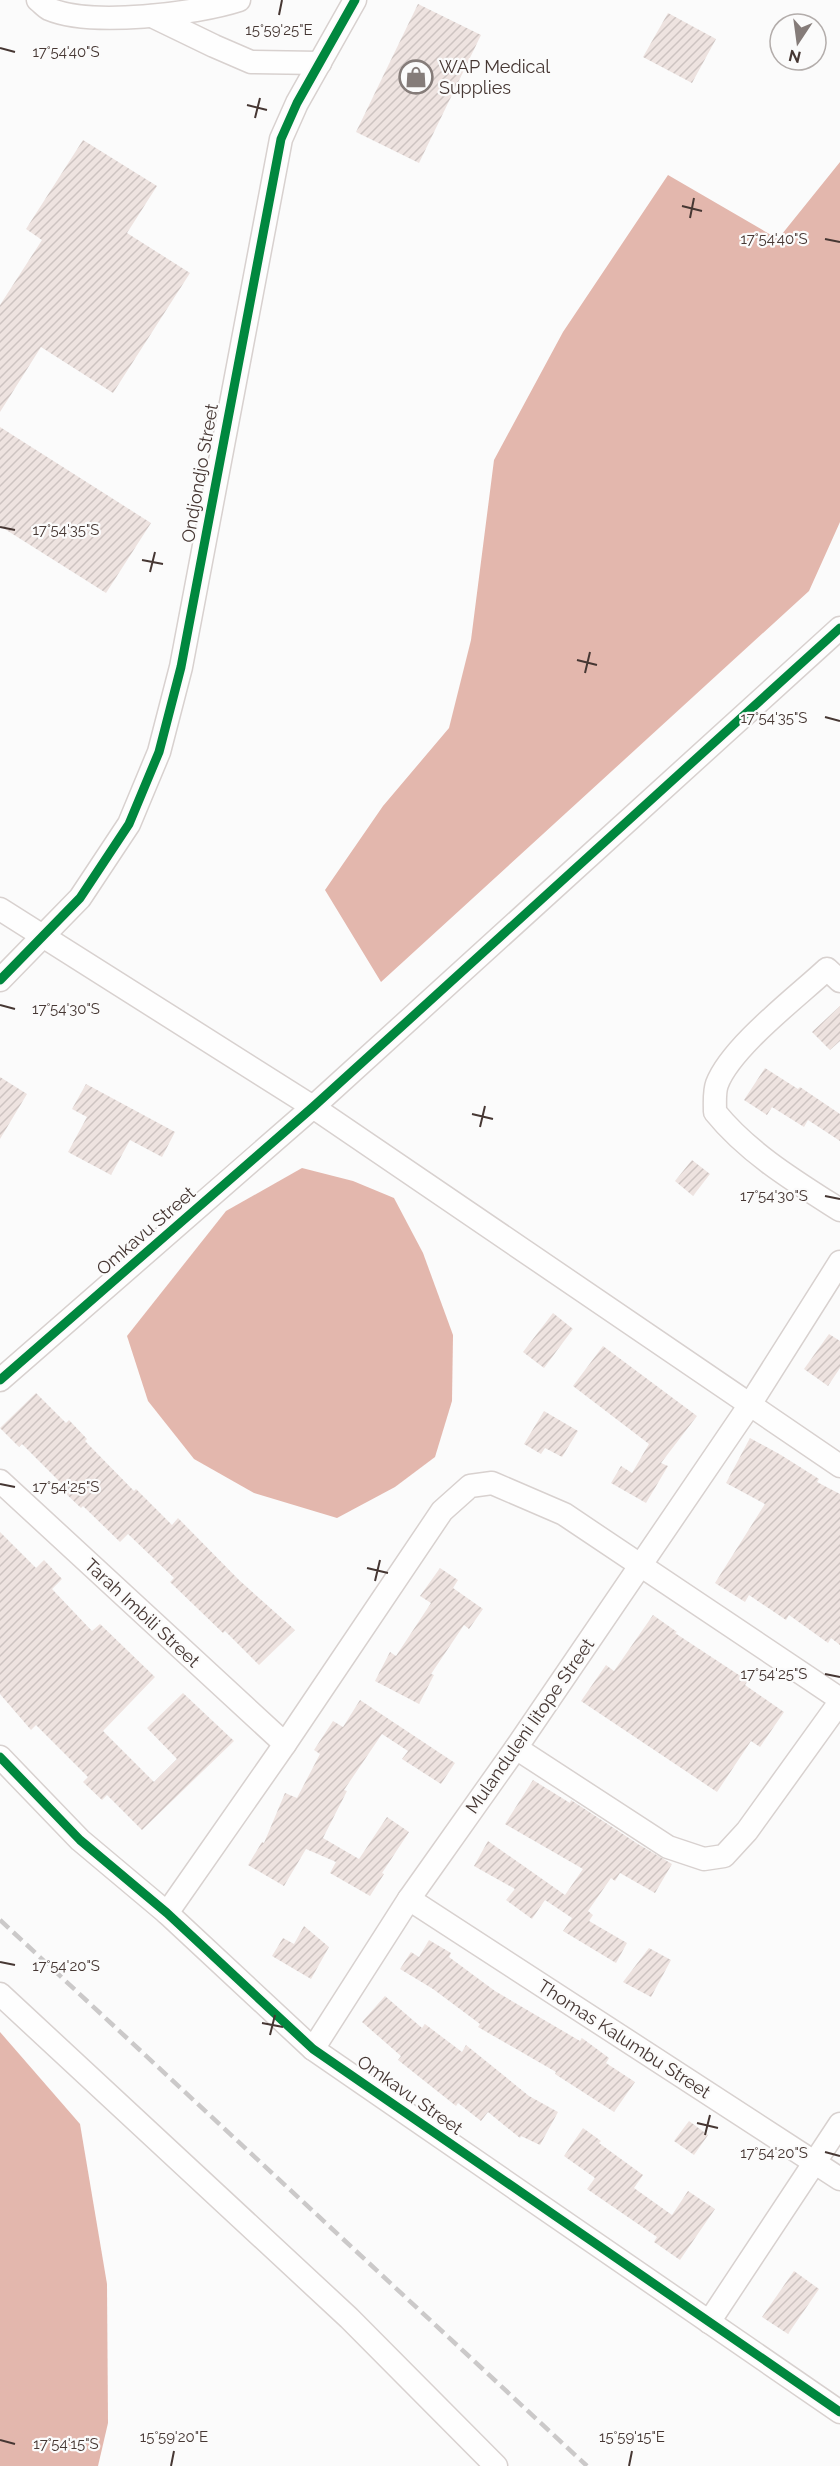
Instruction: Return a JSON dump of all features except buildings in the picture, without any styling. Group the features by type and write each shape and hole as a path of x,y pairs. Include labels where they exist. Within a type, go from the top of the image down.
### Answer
{"street":[{"path":"38,0 49,8 89,16 152,16 215,8 239,0"},
{"name":"Ondjondjo Street","path":"0,980 80,898 129,824 159,752 181,667 281,139 297,103 355,0"},
{"path":"152,16 251,62 320,63"},
{"name":"Omkavu Street","path":"0,1380 313,1107 837,638"},
{"path":"0,909 45,935 313,1107 840,1466"},
{"path":"836,969 746,1044 725,1067 716,1087 715,1112 732,1132 794,1181 840,1210"},
{"name":"Mulanduleni Iitope Street","path":"314,2049 409,1899 516,1748 749,1406 840,1262"},
{"name":"Tarah Imbili Street","path":"0,1481 285,1744"},
{"path":"167,1913 285,1744 442,1511 470,1486 492,1483 564,1514 840,1700 747,1831 724,1856 704,1859 668,1847 516,1748"},
{"name":"Omkavu Street","path":"0,1757 80,1840 167,1913 314,2049 840,2412"},
{"name":"Thomas Kalumbu Street","path":"409,1899 840,2179"},
{"path":"0,1994 349,2318 496,2466"},
{"path":"709,2322 840,2124"}],"shaded area":[{"path":"840,162 840,522 809,591 381,982 325,890 383,806 449,728 471,640 494,460 563,332 668,175 778,239"},
{"path":"302,1168 353,1181 394,1198 423,1253 453,1335 452,1401 435,1457 395,1487 337,1518 254,1493 194,1459 148,1401 127,1336 226,1211"},
{"path":"0,2032 80,2124 107,2284 108,2423 98,2466 0,2466"}],"railway":[{"path":"0,1920 587,2466"}],"cycle path":[{"path":"0,980 80,898 129,824 159,752 181,667 281,139 297,103 355,0"},
{"path":"0,1380 313,1107 840,628"},
{"path":"0,1757 80,1840 167,1913 313,2049 840,2412"}],"place":[{"name":"WAP Medical Supplies","path":"416,77"}]}
